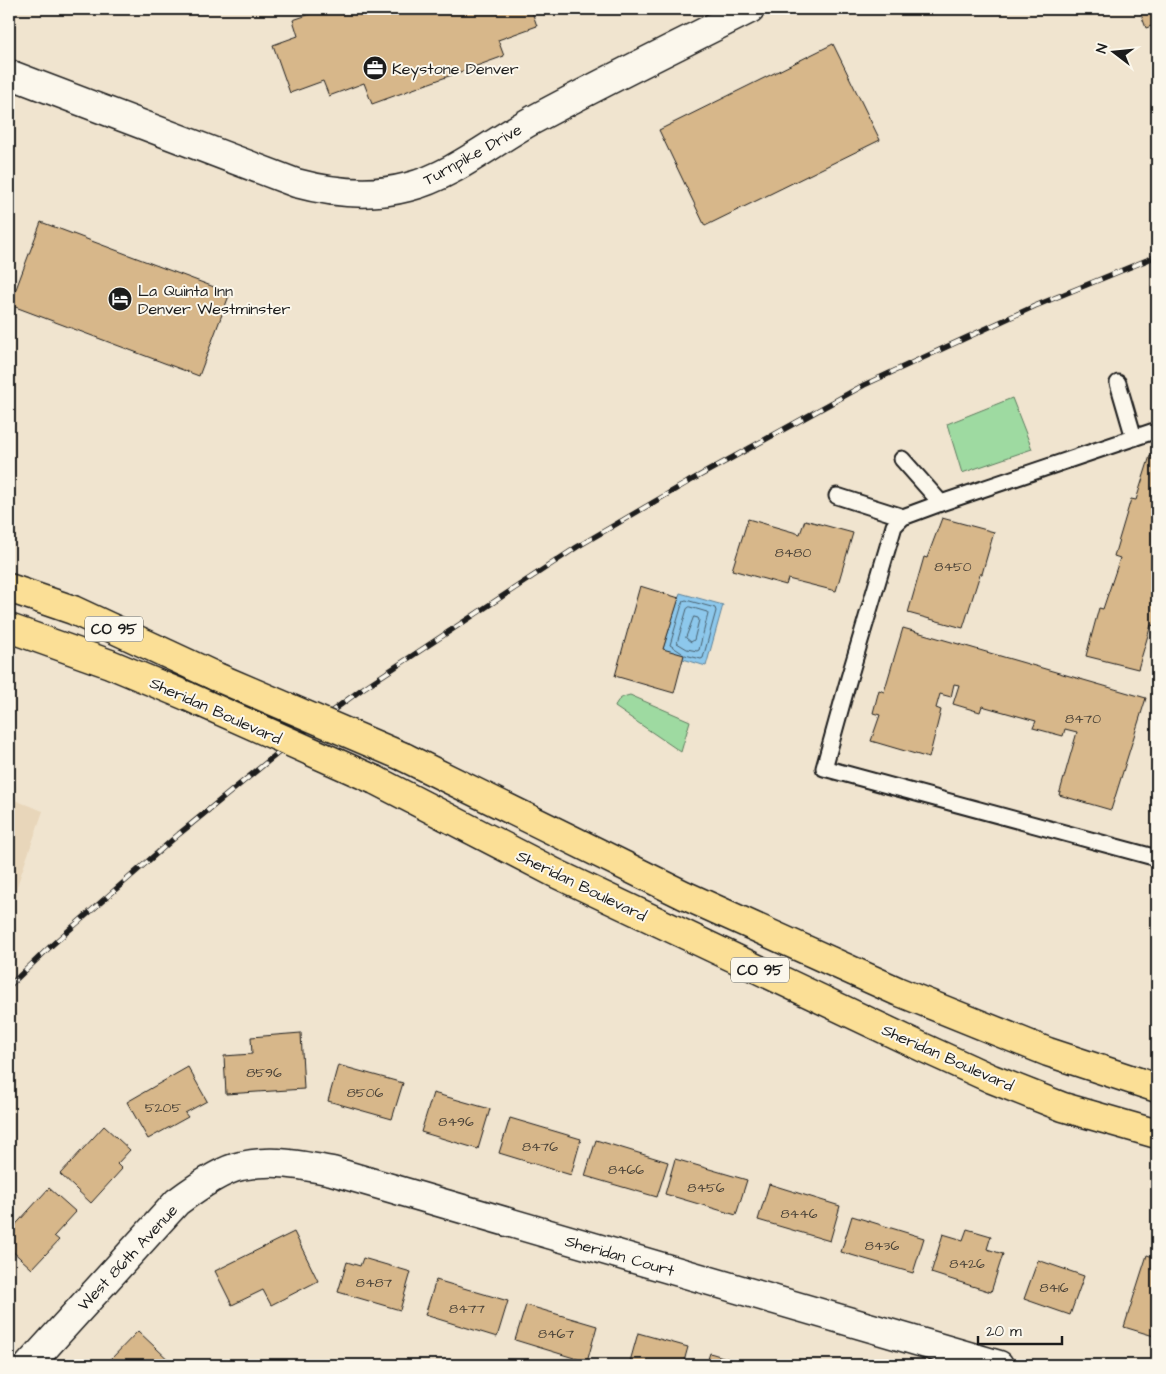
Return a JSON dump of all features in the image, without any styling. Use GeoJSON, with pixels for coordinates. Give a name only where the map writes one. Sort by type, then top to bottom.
{"type":"FeatureCollection","features":[{"type":"Feature","properties":{"kind":"main road","name":"Sheridan Boulevard"},"geometry":{"type":"LineString","coordinates":[[9,588],[74,610],[217,676],[404,757],[684,896],[888,987],[1048,1052],[1157,1088]]}},
{"type":"Feature","properties":{"kind":"main road","name":"Sheridan Boulevard"},"geometry":{"type":"LineString","coordinates":[[9,628],[110,664],[189,697],[374,780],[555,873],[992,1079],[1063,1107],[1157,1134]]}},
{"type":"Feature","properties":{"kind":"street","name":"Turnpike Drive"},"geometry":{"type":"LineString","coordinates":[[9,74],[296,183],[343,193],[383,192],[407,188],[434,179],[531,121],[750,9]]}},
{"type":"Feature","properties":{"kind":"street","name":"Sheridan Court"},"geometry":{"type":"LineString","coordinates":[[239,1166],[278,1162],[332,1171],[999,1365]]}},
{"type":"Feature","properties":{"kind":"street","name":"West 86th Avenue"},"geometry":{"type":"LineString","coordinates":[[29,1365],[177,1202],[196,1188],[239,1166]]}},
{"type":"Feature","properties":{"kind":"lane"},"geometry":{"type":"LineString","coordinates":[[1118,383],[1134,438]]}},
{"type":"Feature","properties":{"kind":"lane"},"geometry":{"type":"LineString","coordinates":[[1157,430],[941,503],[903,517],[894,526],[824,768],[1157,858]]}},
{"type":"Feature","properties":{"kind":"lane"},"geometry":{"type":"LineString","coordinates":[[902,459],[941,503]]}},
{"type":"Feature","properties":{"kind":"lane"},"geometry":{"type":"LineString","coordinates":[[837,496],[903,517]]}},
{"type":"Feature","properties":{"kind":"shaded area"},"geometry":{"type":"Polygon","coordinates":[[[9,798],[43,811],[9,909],[9,798]]]}},
{"type":"Feature","properties":{"kind":"green space"},"geometry":{"type":"Polygon","coordinates":[[[1012,398],[1032,449],[962,473],[947,424],[1012,398]]]}},
{"type":"Feature","properties":{"kind":"green space"},"geometry":{"type":"Polygon","coordinates":[[[630,695],[690,721],[681,752],[615,707],[620,699],[630,695]]]}},
{"type":"Feature","properties":{"kind":"water"},"geometry":{"type":"Polygon","coordinates":[[[680,593],[723,605],[706,666],[683,659],[663,649],[680,593]]]}},
{"type":"Feature","properties":{"kind":"building","name":"Keystone Denver"},"geometry":{"type":"Polygon","coordinates":[[[325,9],[531,9],[537,26],[498,40],[504,56],[372,104],[364,83],[329,96],[323,81],[290,93],[273,45],[298,36],[293,20],[325,9]]]}},
{"type":"Feature","properties":{"kind":"building"},"geometry":{"type":"Polygon","coordinates":[[[1139,9],[1157,9],[1157,24],[1146,28],[1139,9]]]}},
{"type":"Feature","properties":{"kind":"building"},"geometry":{"type":"Polygon","coordinates":[[[833,44],[880,140],[705,226],[659,130],[833,44]]]}},
{"type":"Feature","properties":{"kind":"building","name":"La Quinta Inn Denver Westminster"},"geometry":{"type":"Polygon","coordinates":[[[41,222],[230,293],[199,376],[10,305],[41,222]]]}},
{"type":"Feature","properties":{"kind":"building"},"geometry":{"type":"Polygon","coordinates":[[[1150,456],[1157,458],[1157,621],[1156,626],[1151,625],[1138,669],[1086,656],[1099,608],[1103,609],[1120,558],[1114,556],[1131,499],[1136,500],[1150,456]]]}},
{"type":"Feature","properties":{"kind":"building"},"geometry":{"type":"Polygon","coordinates":[[[942,518],[994,532],[963,628],[908,613],[924,557],[927,558],[942,518]]]}},
{"type":"Feature","properties":{"kind":"building"},"geometry":{"type":"Polygon","coordinates":[[[748,519],[800,534],[805,520],[853,533],[836,591],[788,579],[786,585],[732,570],[748,519]]]}},
{"type":"Feature","properties":{"kind":"building"},"geometry":{"type":"Polygon","coordinates":[[[640,586],[679,598],[663,649],[684,655],[674,693],[615,676],[640,586]]]}},
{"type":"Feature","properties":{"kind":"building"},"geometry":{"type":"Polygon","coordinates":[[[903,628],[1146,698],[1111,810],[1059,795],[1077,732],[1065,729],[1063,736],[1033,728],[1036,721],[982,706],[980,712],[953,704],[959,685],[954,684],[951,697],[940,694],[936,708],[941,710],[929,758],[871,741],[880,715],[873,713],[879,690],[884,692],[903,628]]]}},
{"type":"Feature","properties":{"kind":"building"},"geometry":{"type":"Polygon","coordinates":[[[301,1033],[304,1089],[226,1094],[224,1056],[252,1054],[251,1037],[301,1033]]]}},
{"type":"Feature","properties":{"kind":"building"},"geometry":{"type":"Polygon","coordinates":[[[338,1065],[403,1083],[392,1119],[328,1101],[338,1065]]]}},
{"type":"Feature","properties":{"kind":"building"},"geometry":{"type":"Polygon","coordinates":[[[188,1067],[207,1101],[185,1113],[188,1117],[148,1139],[127,1102],[188,1067]]]}},
{"type":"Feature","properties":{"kind":"building"},"geometry":{"type":"Polygon","coordinates":[[[433,1093],[490,1109],[478,1149],[421,1132],[433,1093]]]}},
{"type":"Feature","properties":{"kind":"building"},"geometry":{"type":"Polygon","coordinates":[[[510,1118],[581,1139],[571,1175],[499,1153],[510,1118]]]}},
{"type":"Feature","properties":{"kind":"building"},"geometry":{"type":"Polygon","coordinates":[[[104,1126],[130,1150],[117,1164],[122,1169],[91,1203],[60,1174],[104,1126]]]}},
{"type":"Feature","properties":{"kind":"building"},"geometry":{"type":"Polygon","coordinates":[[[596,1140],[668,1162],[657,1197],[585,1176],[596,1140]]]}},
{"type":"Feature","properties":{"kind":"building"},"geometry":{"type":"Polygon","coordinates":[[[675,1159],[747,1180],[736,1215],[665,1194],[675,1159]]]}},
{"type":"Feature","properties":{"kind":"building"},"geometry":{"type":"Polygon","coordinates":[[[769,1184],[840,1206],[830,1241],[758,1220],[769,1184]]]}},
{"type":"Feature","properties":{"kind":"building"},"geometry":{"type":"Polygon","coordinates":[[[49,1188],[76,1212],[54,1236],[59,1240],[32,1269],[9,1248],[9,1232],[49,1188]]]}},
{"type":"Feature","properties":{"kind":"building"},"geometry":{"type":"Polygon","coordinates":[[[852,1216],[924,1238],[913,1273],[841,1252],[852,1216]]]}},
{"type":"Feature","properties":{"kind":"building"},"geometry":{"type":"Polygon","coordinates":[[[967,1229],[991,1236],[987,1249],[1003,1254],[991,1292],[931,1273],[943,1234],[963,1240],[967,1229]]]}},
{"type":"Feature","properties":{"kind":"building"},"geometry":{"type":"Polygon","coordinates":[[[294,1232],[318,1281],[271,1305],[263,1290],[232,1305],[215,1271],[294,1232]]]}},
{"type":"Feature","properties":{"kind":"building"},"geometry":{"type":"Polygon","coordinates":[[[1147,1255],[1157,1258],[1157,1337],[1124,1327],[1147,1255]]]}},
{"type":"Feature","properties":{"kind":"building"},"geometry":{"type":"Polygon","coordinates":[[[363,1258],[411,1272],[400,1310],[338,1292],[347,1262],[360,1266],[363,1258]]]}},
{"type":"Feature","properties":{"kind":"building"},"geometry":{"type":"Polygon","coordinates":[[[1038,1260],[1084,1276],[1070,1315],[1024,1299],[1038,1260]]]}},
{"type":"Feature","properties":{"kind":"building"},"geometry":{"type":"Polygon","coordinates":[[[436,1280],[508,1301],[497,1337],[425,1315],[436,1280]]]}},
{"type":"Feature","properties":{"kind":"building"},"geometry":{"type":"Polygon","coordinates":[[[526,1305],[597,1326],[587,1362],[515,1340],[526,1305]]]}},
{"type":"Feature","properties":{"kind":"building"},"geometry":{"type":"Polygon","coordinates":[[[138,1331],[174,1365],[115,1365],[110,1360],[138,1331]]]}},
{"type":"Feature","properties":{"kind":"building"},"geometry":{"type":"Polygon","coordinates":[[[638,1333],[688,1347],[683,1365],[629,1365],[638,1333]]]}},
{"type":"Feature","properties":{"kind":"building"},"geometry":{"type":"Polygon","coordinates":[[[710,1353],[746,1364],[706,1365],[710,1353]]]}},
{"type":"Feature","properties":{"kind":"railway"},"geometry":{"type":"LineString","coordinates":[[9,986],[52,945],[179,834],[305,731],[362,689],[577,547],[688,482],[864,385],[1035,306],[1157,256]]}},
{"type":"Feature","properties":{"kind":"place","name":"Keystone Denver"},"geometry":{"type":"Point","coordinates":[375,68]}},
{"type":"Feature","properties":{"kind":"place","name":"La Quinta Inn Denver Westminster"},"geometry":{"type":"Point","coordinates":[120,299]}}]}
